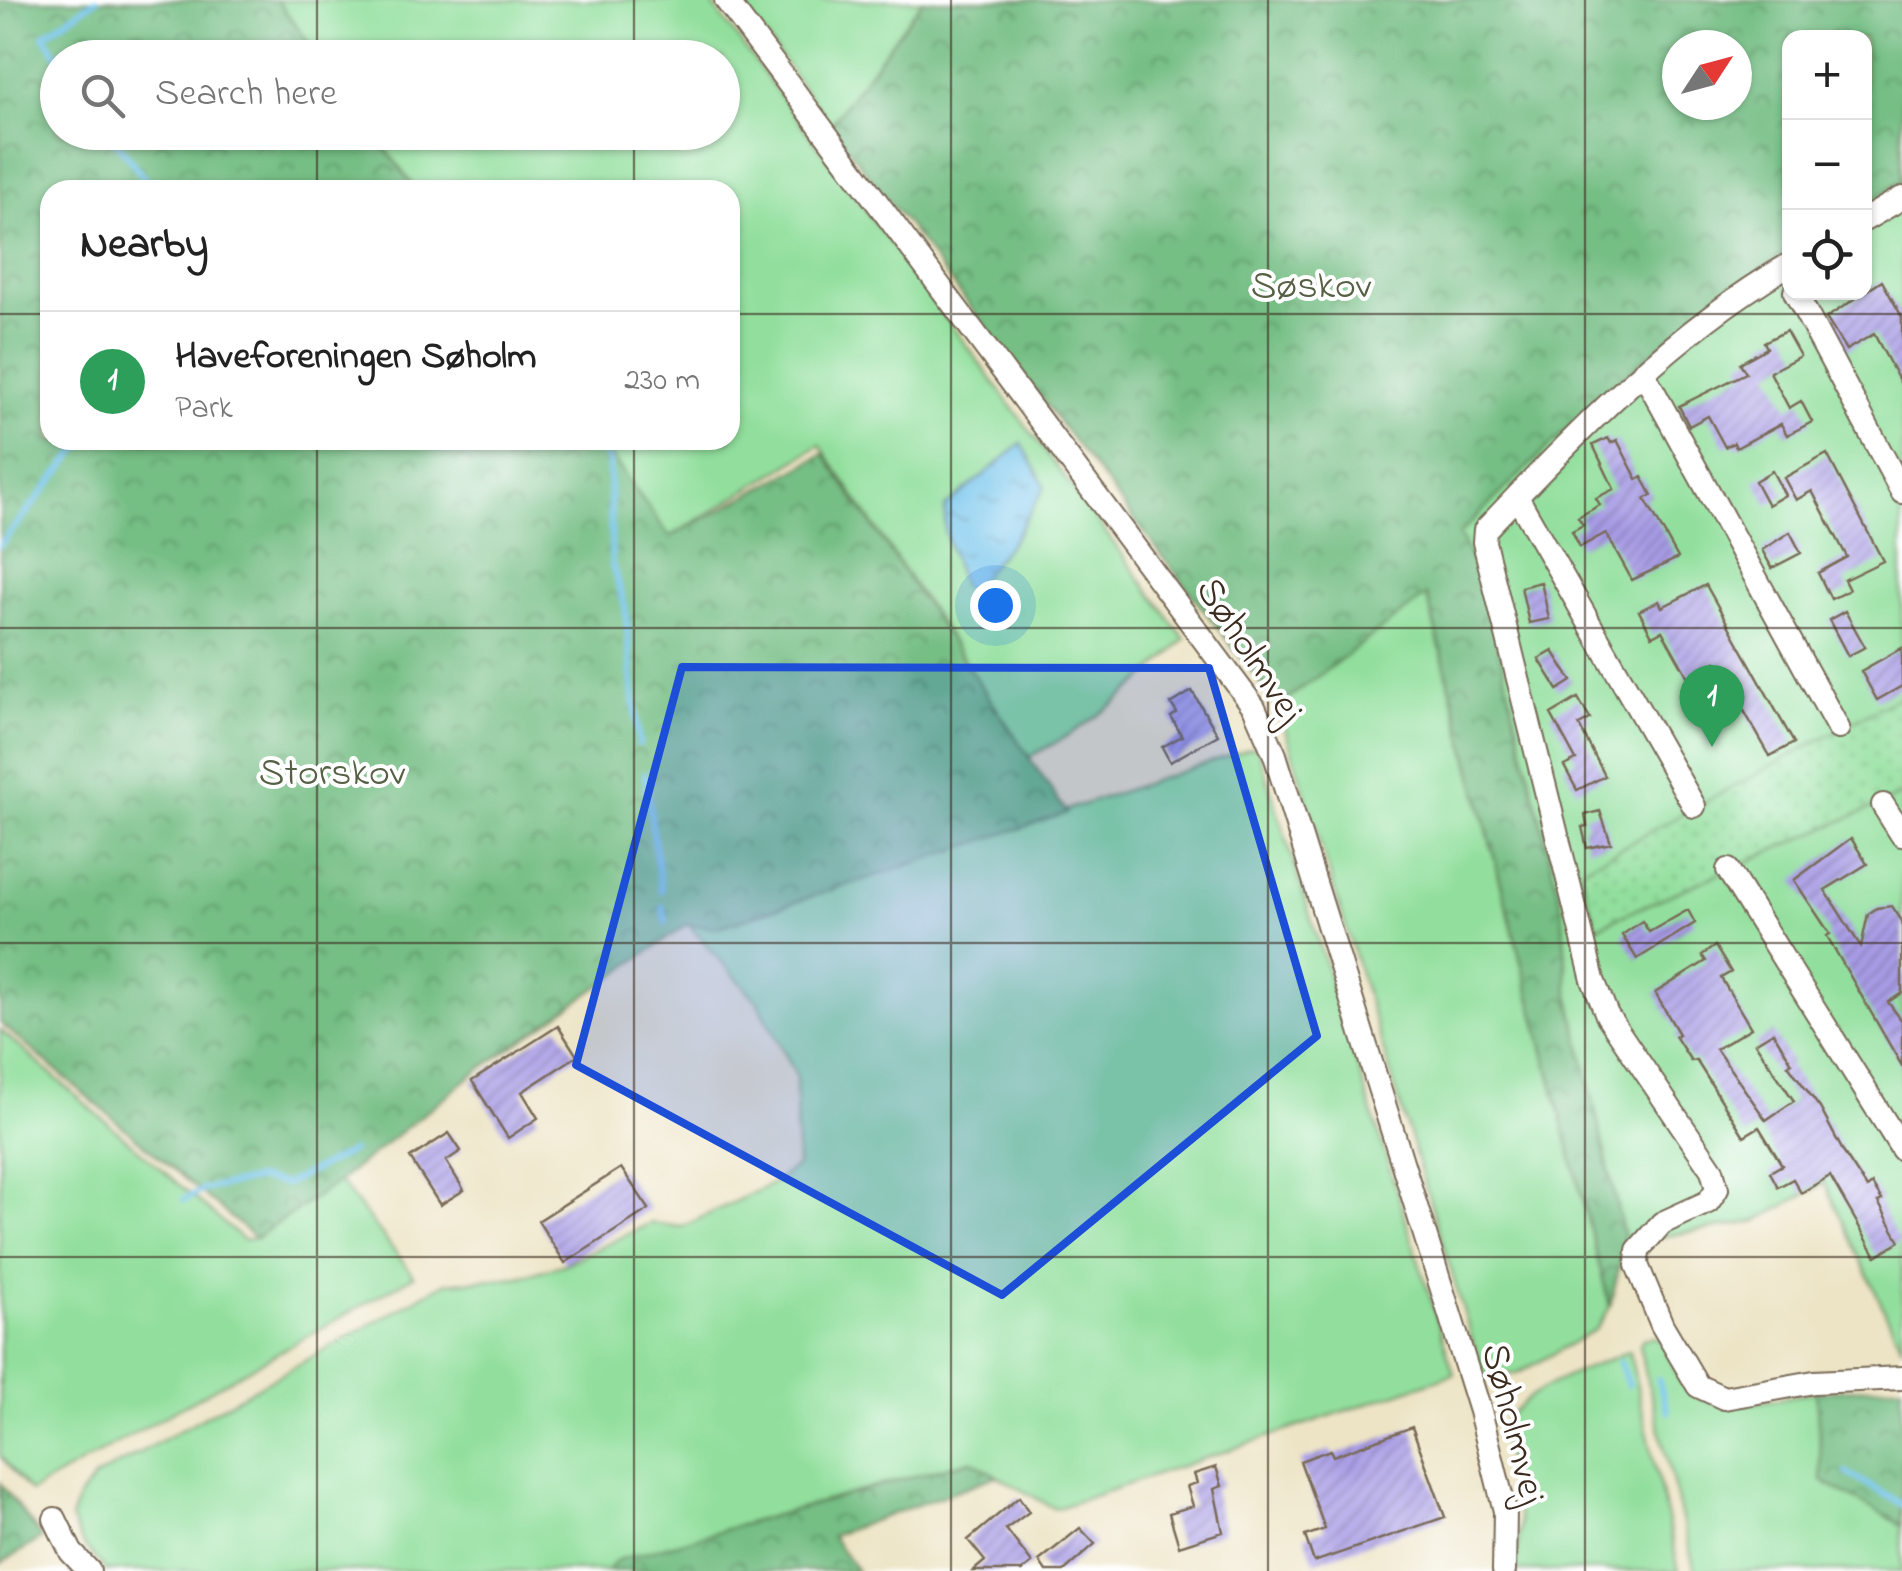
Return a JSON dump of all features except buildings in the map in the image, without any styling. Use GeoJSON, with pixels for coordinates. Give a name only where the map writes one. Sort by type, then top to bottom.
{"type":"FeatureCollection","features":[{"type":"Feature","properties":{"kind":"street","name":"Søholmvej"},"geometry":{"type":"LineString","coordinates":[[726,0],[1254,707],[1276,755],[1480,1411],[1504,1511],[1504,1571]]}},
{"type":"Feature","properties":{"kind":"street"},"geometry":{"type":"LineString","coordinates":[[1872,215],[1902,198]]}},
{"type":"Feature","properties":{"kind":"street"},"geometry":{"type":"LineString","coordinates":[[1782,274],[1734,300],[1643,372],[1516,497],[1486,530],[1484,542],[1592,980],[1607,1015],[1712,1170],[1717,1189],[1708,1202],[1662,1223],[1638,1250],[1637,1265],[1662,1325],[1698,1386],[1724,1398],[1814,1382],[1902,1378]]}},
{"type":"Feature","properties":{"kind":"street"},"geometry":{"type":"LineString","coordinates":[[1799,300],[1902,492]]}},
{"type":"Feature","properties":{"kind":"street"},"geometry":{"type":"LineString","coordinates":[[1643,372],[1838,728]]}},
{"type":"Feature","properties":{"kind":"street"},"geometry":{"type":"LineString","coordinates":[[1516,497],[1694,806]]}},
{"type":"Feature","properties":{"kind":"street"},"geometry":{"type":"LineString","coordinates":[[1883,805],[1902,835]]}},
{"type":"Feature","properties":{"kind":"street"},"geometry":{"type":"LineString","coordinates":[[1728,870],[1902,1149]]}},
{"type":"Feature","properties":{"kind":"street"},"geometry":{"type":"LineString","coordinates":[[56,1519],[70,1552],[89,1571]]}},
{"type":"Feature","properties":{"kind":"highlighted area"},"geometry":{"type":"Polygon","coordinates":[[[682,667],[1209,668],[1317,1036],[1002,1295],[576,1065],[682,667]]]}},
{"type":"Feature","properties":{"kind":"green space","name":"Storskov"},"geometry":{"type":"Polygon","coordinates":[[[0,0],[277,0],[306,40],[40,40],[40,150],[387,150],[409,180],[40,180],[40,450],[606,450],[670,537],[824,454],[1067,813],[716,928],[688,924],[472,1075],[339,1181],[255,1238],[0,1023],[0,0]]]}},
{"type":"Feature","properties":{"kind":"green space"},"geometry":{"type":"Polygon","coordinates":[[[277,0],[709,0],[739,40],[306,40],[277,0]]]}},
{"type":"Feature","properties":{"kind":"green space"},"geometry":{"type":"Polygon","coordinates":[[[739,0],[923,0],[830,125],[739,0]]]}},
{"type":"Feature","properties":{"kind":"green space","name":"Søskov"},"geometry":{"type":"Polygon","coordinates":[[[923,0],[1902,0],[1902,181],[1872,200],[1872,30],[1782,30],[1782,256],[1657,348],[1459,534],[1483,585],[1562,909],[1568,990],[1625,1242],[1610,1307],[1427,595],[1278,706],[830,125],[923,0]]]}},
{"type":"Feature","properties":{"kind":"green space"},"geometry":{"type":"Polygon","coordinates":[[[740,42],[1185,639],[1113,705],[1029,757],[820,445],[670,537],[606,450],[740,450],[740,180],[409,180],[387,150],[740,150],[740,42]]]}},
{"type":"Feature","properties":{"kind":"green space"},"geometry":{"type":"Polygon","coordinates":[[[1902,181],[1902,1348],[1825,1183],[1755,1222],[1625,1242],[1568,990],[1562,909],[1483,585],[1458,534],[1657,348],[1782,256],[1782,300],[1872,300],[1872,200],[1902,181]]]}},
{"type":"Feature","properties":{"kind":"green space"},"geometry":{"type":"Polygon","coordinates":[[[1426,594],[1610,1307],[1596,1329],[1517,1374],[1483,1375],[1278,706],[1426,594]]]}},
{"type":"Feature","properties":{"kind":"green space"},"geometry":{"type":"Polygon","coordinates":[[[1902,695],[1902,795],[1596,927],[1580,870],[1902,695]]]}},
{"type":"Feature","properties":{"kind":"green space"},"geometry":{"type":"Polygon","coordinates":[[[1257,746],[1454,1374],[1055,1509],[970,1460],[618,1560],[607,1571],[107,1571],[83,1545],[71,1519],[77,1501],[94,1478],[445,1283],[519,1277],[565,1264],[651,1223],[682,1227],[772,1184],[797,1166],[796,1075],[758,1002],[688,924],[716,928],[1257,746]]]}},
{"type":"Feature","properties":{"kind":"green space"},"geometry":{"type":"Polygon","coordinates":[[[0,1030],[243,1240],[256,1238],[339,1181],[414,1276],[30,1492],[0,1456],[0,1030]]]}},
{"type":"Feature","properties":{"kind":"green space"},"geometry":{"type":"Polygon","coordinates":[[[1656,1337],[1683,1384],[1709,1402],[1745,1404],[1816,1392],[1822,1481],[1902,1525],[1902,1571],[1695,1571],[1639,1346],[1643,1339],[1656,1337]]]}},
{"type":"Feature","properties":{"kind":"green space"},"geometry":{"type":"Polygon","coordinates":[[[1629,1351],[1679,1571],[1516,1571],[1520,1524],[1501,1431],[1510,1416],[1539,1391],[1629,1351]]]}},
{"type":"Feature","properties":{"kind":"green space"},"geometry":{"type":"Polygon","coordinates":[[[1902,1385],[1902,1525],[1822,1481],[1816,1392],[1902,1385]]]}},
{"type":"Feature","properties":{"kind":"green space"},"geometry":{"type":"Polygon","coordinates":[[[971,1460],[997,1476],[831,1536],[857,1571],[607,1571],[617,1560],[971,1460]]]}},
{"type":"Feature","properties":{"kind":"green space"},"geometry":{"type":"Polygon","coordinates":[[[0,1483],[42,1538],[0,1564],[0,1483]]]}},
{"type":"Feature","properties":{"kind":"water"},"geometry":{"type":"Polygon","coordinates":[[[1022,443],[1045,487],[1013,540],[972,589],[963,588],[945,533],[945,507],[1022,443]]]}},
{"type":"Feature","properties":{"kind":"waterway"},"geometry":{"type":"LineString","coordinates":[[47,40],[44,35],[96,0]]}},
{"type":"Feature","properties":{"kind":"waterway"},"geometry":{"type":"LineString","coordinates":[[123,150],[145,180]]}},
{"type":"Feature","properties":{"kind":"waterway"},"geometry":{"type":"LineString","coordinates":[[0,545],[78,450]]}},
{"type":"Feature","properties":{"kind":"waterway"},"geometry":{"type":"LineString","coordinates":[[604,450],[609,460],[612,565],[625,606],[639,744]]}},
{"type":"Feature","properties":{"kind":"waterway"},"geometry":{"type":"LineString","coordinates":[[645,774],[661,891]]}},
{"type":"Feature","properties":{"kind":"waterway"},"geometry":{"type":"LineString","coordinates":[[663,907],[666,922]]}},
{"type":"Feature","properties":{"kind":"waterway"},"geometry":{"type":"LineString","coordinates":[[184,1200],[205,1189],[259,1179],[286,1184],[352,1151]]}},
{"type":"Feature","properties":{"kind":"waterway"},"geometry":{"type":"LineString","coordinates":[[1620,1362],[1628,1385]]}},
{"type":"Feature","properties":{"kind":"waterway"},"geometry":{"type":"LineString","coordinates":[[1658,1379],[1668,1412]]}},
{"type":"Feature","properties":{"kind":"waterway"},"geometry":{"type":"LineString","coordinates":[[1847,1473],[1902,1504]]}},
{"type":"Feature","properties":{"kind":"place","name":"Haveforeningen Søholm"},"geometry":{"type":"Point","coordinates":[1712,747]}}]}
